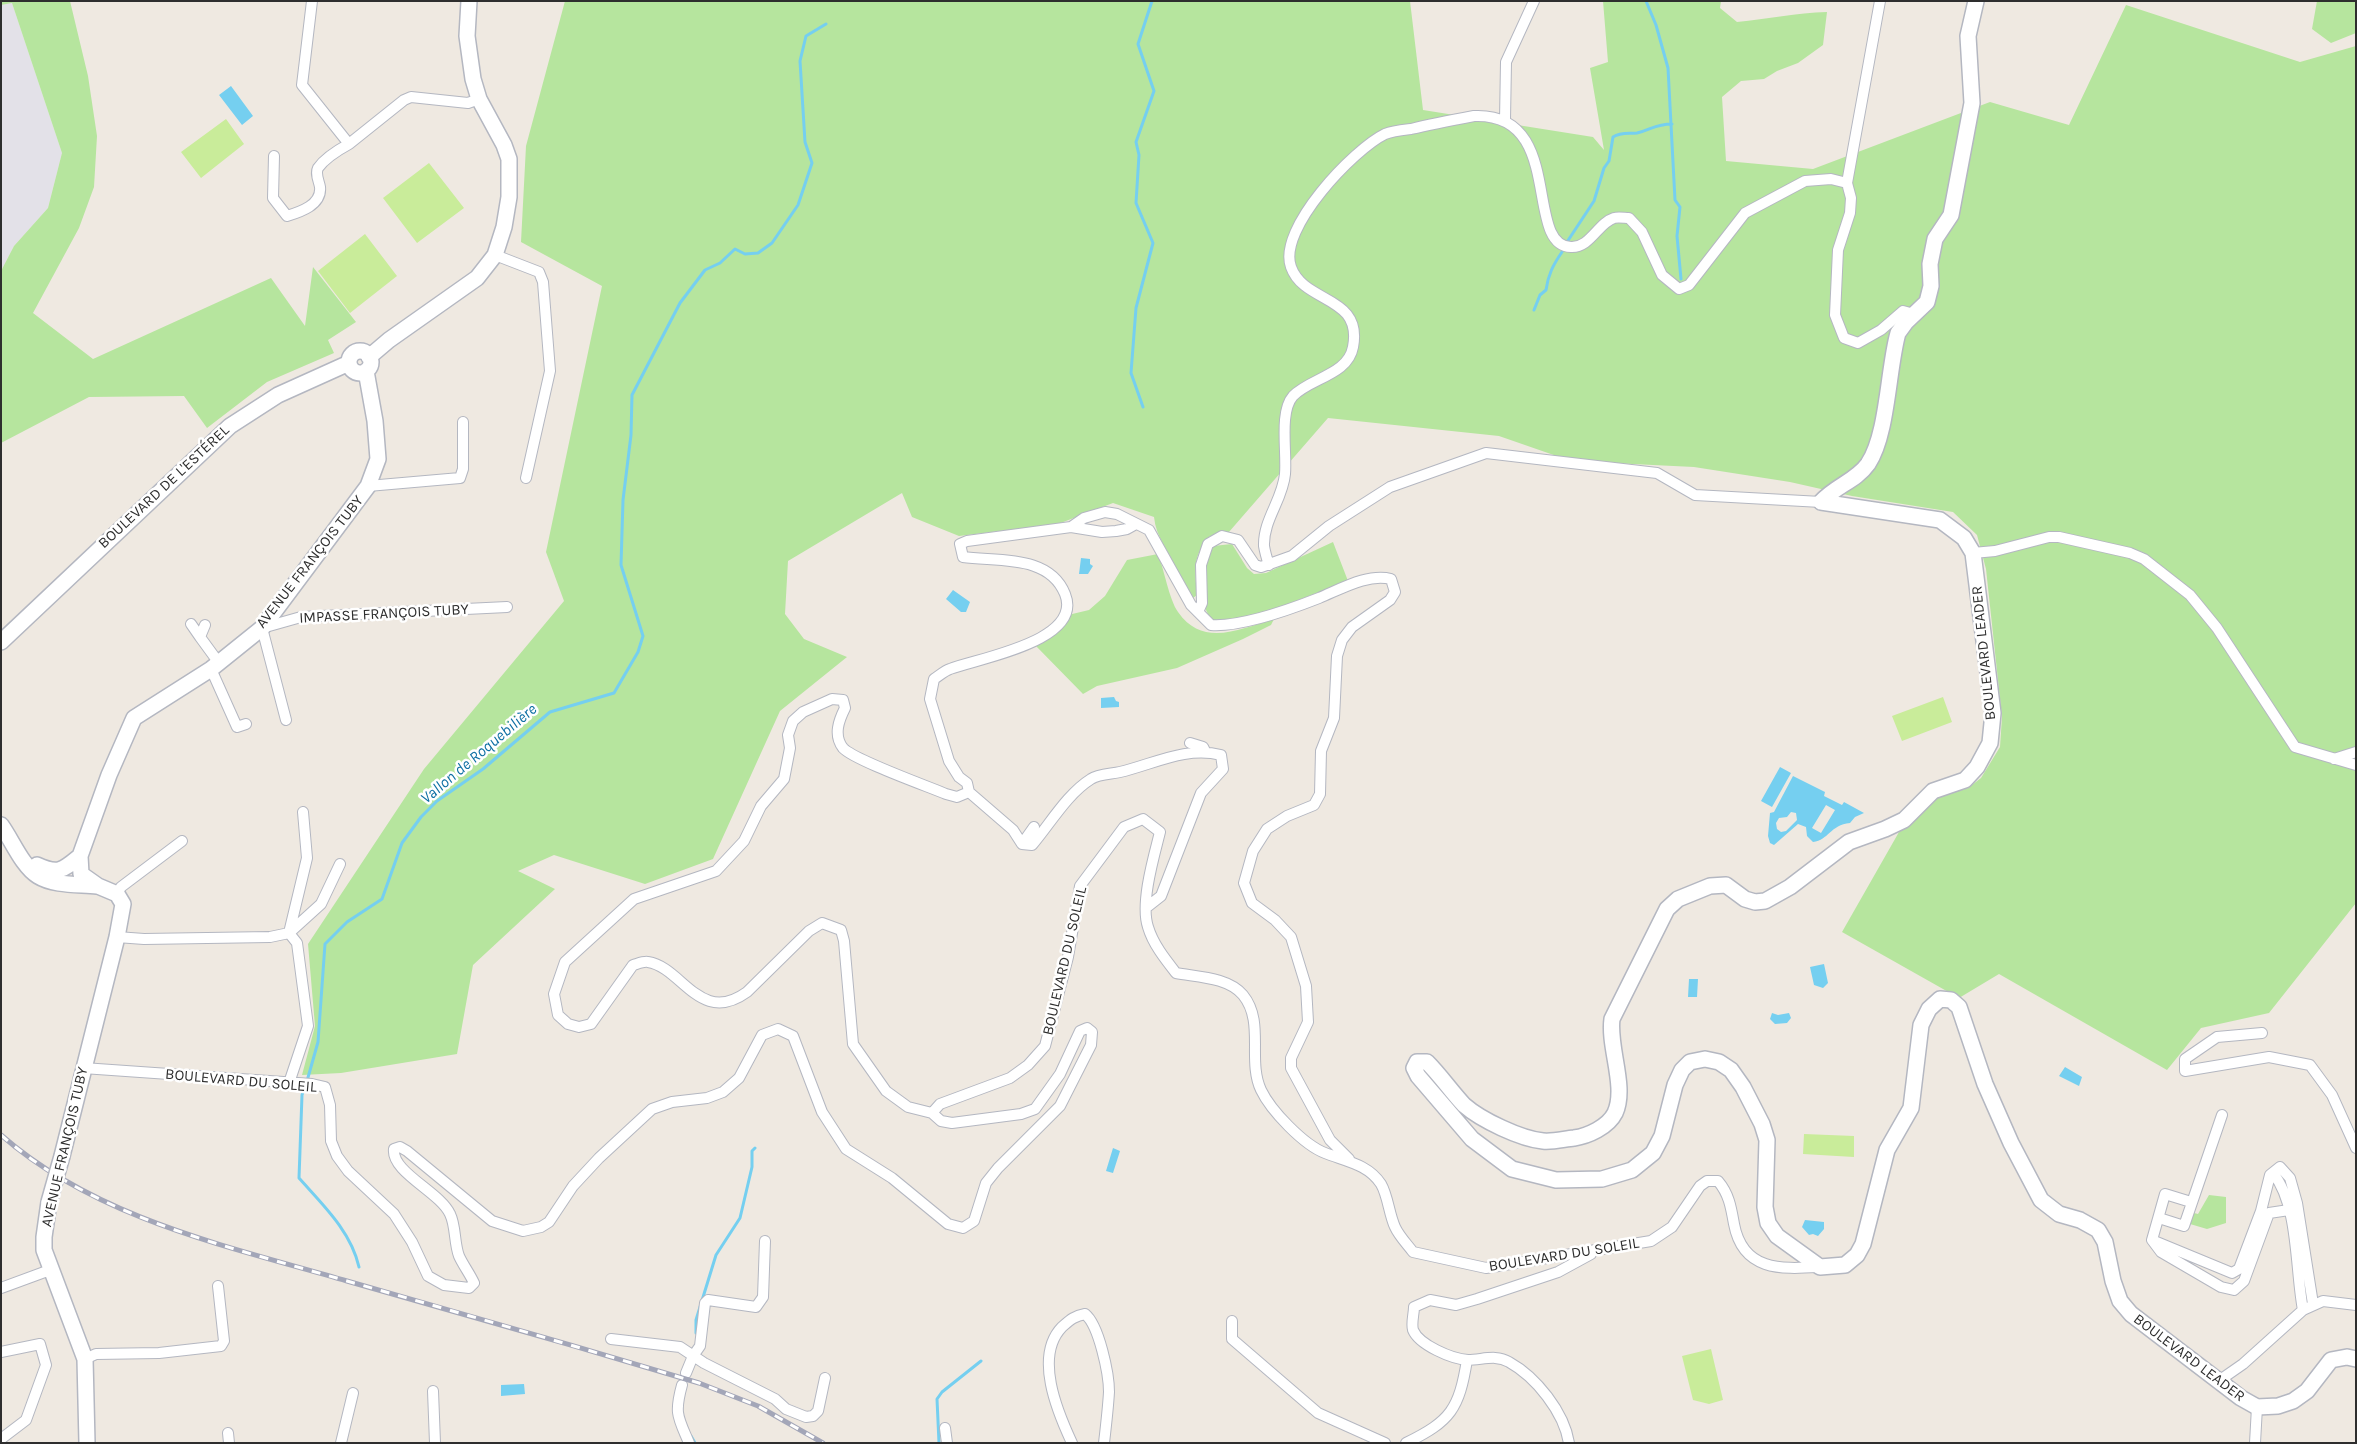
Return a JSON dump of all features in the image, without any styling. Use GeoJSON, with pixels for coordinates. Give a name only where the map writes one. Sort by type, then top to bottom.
{"type":"FeatureCollection","features":[{"type":"Feature","properties":{"kind":"street"},"geometry":{"type":"LineString","coordinates":[[312,1],[302,85],[349,144]]}},
{"type":"Feature","properties":{"kind":"street"},"geometry":{"type":"LineString","coordinates":[[367,364],[476,278],[495,255],[509,197],[509,160],[504,144],[479,99],[468,58],[466,36],[469,1]]}},
{"type":"Feature","properties":{"kind":"street"},"geometry":{"type":"LineString","coordinates":[[1505,120],[1506,62],[1534,1]]}},
{"type":"Feature","properties":{"kind":"street"},"geometry":{"type":"LineString","coordinates":[[1880,1],[1847,183],[1851,198],[1850,213],[1838,250],[1835,315],[1844,338],[1858,342],[1881,330],[1904,312],[1914,314]]}},
{"type":"Feature","properties":{"kind":"street"},"geometry":{"type":"LineString","coordinates":[[1198,612],[1202,603],[1201,565],[1208,544],[1222,536],[1238,540],[1256,565],[1261,568],[1292,556],[1329,526],[1390,488],[1486,453],[1658,473],[1695,496],[1821,502],[1830,492],[1857,477],[1869,462],[1880,433],[1898,333],[1914,314],[1928,302],[1931,286],[1930,264],[1935,239],[1950,215],[1972,103],[1968,36],[1976,1]]}},
{"type":"Feature","properties":{"kind":"street"},"geometry":{"type":"LineString","coordinates":[[274,156],[273,198],[287,216],[300,212],[315,202],[320,190],[316,173],[318,168],[331,155],[349,144],[404,100],[411,97],[468,103],[479,99]]}},
{"type":"Feature","properties":{"kind":"street"},"geometry":{"type":"LineString","coordinates":[[1269,564],[1264,546],[1268,524],[1285,476],[1284,415],[1292,397],[1346,364],[1353,348],[1353,330],[1350,316],[1341,306],[1301,283],[1290,266],[1291,241],[1301,218],[1325,188],[1364,147],[1387,133],[1474,116],[1489,116],[1505,120],[1518,130],[1532,149],[1550,230],[1561,244],[1569,247],[1578,246],[1613,218],[1629,218],[1642,232],[1662,275],[1679,289],[1689,285],[1745,213],[1805,181],[1831,179],[1847,183]]}},
{"type":"Feature","properties":{"kind":"street"},"geometry":{"type":"LineString","coordinates":[[495,255],[539,272],[543,282],[550,371],[526,478]]}},
{"type":"Feature","properties":{"kind":"street","name":"BOULEVARD DE L'ESTÉREL"},"geometry":{"type":"LineString","coordinates":[[1,642],[230,426],[278,394],[349,363],[350,357],[358,352],[364,352],[367,364]]}},
{"type":"Feature","properties":{"kind":"street","name":"AVENUE FRANÇOIS TUBY"},"geometry":{"type":"LineString","coordinates":[[80,856],[109,775],[134,718],[215,666],[262,628],[368,486],[378,459],[375,420],[367,364]]}},
{"type":"Feature","properties":{"kind":"street","name":"AVENUE FRANÇOIS TUBY"},"geometry":{"type":"LineString","coordinates":[[368,486],[460,478],[464,469],[464,422]]}},
{"type":"Feature","properties":{"kind":"street","name":"BOULEVARD LEADER"},"geometry":{"type":"LineString","coordinates":[[1821,502],[1940,520],[1954,528],[1964,538],[1973,553],[1993,713],[1990,743],[1977,767],[1964,780],[1933,791],[1904,820],[1849,842],[1790,887],[1765,901],[1755,902],[1745,899],[1726,885],[1710,886],[1678,899],[1667,909],[1612,1019],[1610,1032],[1619,1098],[1614,1114],[1600,1129],[1578,1137],[1544,1141],[1522,1136],[1491,1123],[1466,1107],[1427,1062],[1417,1062],[1414,1068],[1418,1076],[1472,1139],[1512,1169],[1556,1180],[1602,1179],[1632,1170],[1653,1153],[1662,1136],[1675,1085],[1682,1070],[1690,1062],[1705,1059],[1719,1062],[1731,1070],[1743,1086],[1762,1124],[1767,1140],[1765,1207],[1768,1223],[1777,1236],[1820,1267],[1845,1265],[1856,1255],[1863,1244],[1886,1150],[1911,1108],[1921,1025],[1929,1009],[1940,999],[1951,1000],[1959,1007],[1985,1084],[2011,1143],[2041,1200],[2059,1214],[2080,1220],[2098,1230],[2105,1242],[2113,1281],[2120,1301],[2130,1314],[2220,1380],[2241,1398],[2257,1407],[2278,1406],[2294,1401],[2307,1391],[2331,1360],[2347,1357],[2356,1359]]}},
{"type":"Feature","properties":{"kind":"street"},"geometry":{"type":"LineString","coordinates":[[1071,527],[1084,518],[1105,512],[1117,514],[1149,530],[1182,592],[1211,625],[1227,626],[1310,602],[1379,576],[1391,579],[1395,592],[1390,600],[1352,627],[1342,640],[1338,656],[1334,718],[1321,751],[1320,794],[1314,804],[1287,816],[1267,829],[1254,850],[1244,883],[1252,903],[1275,920],[1291,937],[1306,986],[1308,1022],[1291,1058],[1291,1068],[1330,1140],[1350,1160]]}},
{"type":"Feature","properties":{"kind":"street"},"geometry":{"type":"LineString","coordinates":[[1022,844],[1013,830],[969,792],[967,783],[959,777],[949,761],[930,699],[934,679],[947,670],[1029,645],[1062,622],[1069,605],[1064,592],[1051,574],[1028,564],[1003,558],[963,557],[960,544],[967,541],[1071,527],[1102,532],[1127,529],[1136,524]]}},
{"type":"Feature","properties":{"kind":"street"},"geometry":{"type":"LineString","coordinates":[[1973,553],[1995,551],[2049,537],[2059,537],[2130,553],[2144,559],[2190,595],[2206,615],[2294,747],[2356,765]]}},
{"type":"Feature","properties":{"kind":"street","name":"IMPASSE FRANÇOIS TUBY"},"geometry":{"type":"LineString","coordinates":[[262,628],[301,617],[507,607]]}},
{"type":"Feature","properties":{"kind":"street"},"geometry":{"type":"LineString","coordinates":[[191,624],[215,666],[237,727],[246,724]]}},
{"type":"Feature","properties":{"kind":"street"},"geometry":{"type":"LineString","coordinates":[[200,637],[205,625]]}},
{"type":"Feature","properties":{"kind":"street"},"geometry":{"type":"LineString","coordinates":[[262,628],[286,720]]}},
{"type":"Feature","properties":{"kind":"street"},"geometry":{"type":"LineString","coordinates":[[932,1113],[908,1107],[886,1091],[852,1044],[844,941],[841,930],[833,925],[822,923],[809,931],[747,992],[735,1001],[717,1002],[703,998],[666,971],[648,962],[633,965],[591,1024],[579,1027],[568,1024],[558,1015],[554,994],[564,962],[634,899],[716,871],[744,841],[761,806],[784,778],[790,748],[788,734],[793,721],[803,712],[832,699],[843,700],[845,708],[839,720],[838,734],[844,748],[861,758],[946,794],[957,797],[969,792]]}},
{"type":"Feature","properties":{"kind":"street"},"geometry":{"type":"LineString","coordinates":[[1190,743],[1203,747],[1205,751]]}},
{"type":"Feature","properties":{"kind":"street"},"geometry":{"type":"LineString","coordinates":[[1022,844],[1032,845],[1078,788],[1092,777],[1122,772],[1153,761],[1205,751],[1221,755],[1223,769],[1201,793],[1161,896],[1147,907]]}},
{"type":"Feature","properties":{"kind":"street"},"geometry":{"type":"LineString","coordinates":[[2334,760],[2356,752]]}},
{"type":"Feature","properties":{"kind":"street"},"geometry":{"type":"LineString","coordinates":[[294,1083],[308,1026],[296,943],[290,933],[307,858],[303,812]]}},
{"type":"Feature","properties":{"kind":"street","name":"BOULEVARD DU SOLEIL"},"geometry":{"type":"LineString","coordinates":[[83,1068],[312,1084],[324,1088],[330,1105],[331,1141],[337,1156],[348,1171],[394,1214],[412,1242],[428,1276],[444,1285],[458,1289],[469,1288],[474,1283],[459,1255],[450,1214],[439,1200],[397,1164],[393,1154],[394,1149],[400,1147],[407,1151],[492,1221],[523,1231],[541,1227],[550,1222],[573,1186],[599,1158],[652,1109],[672,1102],[707,1098],[723,1092],[739,1078],[762,1035],[778,1029],[793,1036],[822,1112],[846,1149],[892,1178],[948,1224],[963,1228],[974,1220],[986,1184],[998,1168],[1060,1106],[1091,1045],[1092,1032],[1087,1028],[1080,1031],[1060,1074],[1035,1109],[1021,1114],[952,1123],[941,1121],[932,1113],[940,1104],[1010,1078],[1028,1065],[1044,1046],[1068,957],[1080,886],[1124,827],[1143,819],[1160,832],[1148,882],[1147,926],[1160,952],[1176,973],[1225,982],[1243,995],[1255,1019],[1255,1064],[1261,1090],[1282,1118],[1305,1142],[1325,1153],[1350,1160],[1367,1171],[1381,1184],[1396,1229],[1413,1252],[1486,1268],[1594,1252],[1651,1241],[1672,1227],[1700,1186],[1707,1181],[1718,1181],[1729,1197],[1736,1231],[1747,1252],[1764,1265],[1778,1269],[1820,1267]]}},
{"type":"Feature","properties":{"kind":"street"},"geometry":{"type":"LineString","coordinates":[[1013,830],[1023,823]]}},
{"type":"Feature","properties":{"kind":"street"},"geometry":{"type":"LineString","coordinates":[[1,825],[27,864],[38,876],[67,883],[98,886]]}},
{"type":"Feature","properties":{"kind":"street"},"geometry":{"type":"LineString","coordinates":[[1022,844],[1034,827]]}},
{"type":"Feature","properties":{"kind":"street"},"geometry":{"type":"LineString","coordinates":[[80,856],[81,874],[98,886],[117,894],[127,883],[182,841]]}},
{"type":"Feature","properties":{"kind":"street"},"geometry":{"type":"LineString","coordinates":[[16,846],[37,865],[50,871],[64,870],[80,856]]}},
{"type":"Feature","properties":{"kind":"street"},"geometry":{"type":"LineString","coordinates":[[117,937],[144,939],[270,938],[290,933],[321,904],[340,864]]}},
{"type":"Feature","properties":{"kind":"street","name":"AVENUE FRANÇOIS TUBY"},"geometry":{"type":"LineString","coordinates":[[87,1443],[85,1359],[50,1270],[44,1250],[44,1237],[49,1202],[117,937],[123,904],[117,894]]}},
{"type":"Feature","properties":{"kind":"street"},"geometry":{"type":"LineString","coordinates":[[2262,1033],[2217,1037],[2185,1059],[2185,1071],[2268,1057],[2310,1065],[2332,1095],[2356,1148]]}},
{"type":"Feature","properties":{"kind":"street"},"geometry":{"type":"LineString","coordinates":[[2159,1218],[2184,1226],[2222,1115]]}},
{"type":"Feature","properties":{"kind":"street"},"geometry":{"type":"LineString","coordinates":[[2277,1170],[2286,1193],[2289,1210],[2296,1224],[2314,1304]]}},
{"type":"Feature","properties":{"kind":"street"},"geometry":{"type":"LineString","coordinates":[[2277,1170],[2290,1178],[2303,1310]]}},
{"type":"Feature","properties":{"kind":"street"},"geometry":{"type":"LineString","coordinates":[[2152,1240],[2232,1273],[2239,1269],[2261,1211],[2270,1175],[2277,1170]]}},
{"type":"Feature","properties":{"kind":"street"},"geometry":{"type":"LineString","coordinates":[[2152,1240],[2165,1194],[2191,1202]]}},
{"type":"Feature","properties":{"kind":"street"},"geometry":{"type":"LineString","coordinates":[[2152,1240],[2161,1252],[2221,1287],[2234,1290],[2244,1281],[2269,1213],[2289,1210]]}},
{"type":"Feature","properties":{"kind":"street"},"geometry":{"type":"LineString","coordinates":[[686,1373],[693,1356],[700,1346],[705,1303],[708,1300],[756,1307],[763,1297],[765,1241]]}},
{"type":"Feature","properties":{"kind":"street"},"geometry":{"type":"LineString","coordinates":[[1569,1443],[1562,1420],[1530,1379],[1508,1361],[1487,1357],[1467,1360],[1433,1349],[1417,1339],[1412,1328],[1414,1307],[1430,1300],[1456,1305],[1477,1299],[1558,1272],[1594,1252]]}},
{"type":"Feature","properties":{"kind":"street"},"geometry":{"type":"LineString","coordinates":[[1,1288],[50,1270]]}},
{"type":"Feature","properties":{"kind":"street"},"geometry":{"type":"LineString","coordinates":[[85,1359],[96,1354],[159,1353],[221,1346],[224,1341],[218,1286]]}},
{"type":"Feature","properties":{"kind":"street"},"geometry":{"type":"LineString","coordinates":[[2220,1380],[2243,1364],[2303,1310],[2323,1301],[2356,1305]]}},
{"type":"Feature","properties":{"kind":"street"},"geometry":{"type":"LineString","coordinates":[[1072,1443],[1056,1400],[1050,1376],[1050,1347],[1054,1336],[1074,1316],[1084,1314],[1090,1318],[1097,1335],[1108,1378],[1109,1390],[1104,1443]]}},
{"type":"Feature","properties":{"kind":"street"},"geometry":{"type":"LineString","coordinates":[[1232,1321],[1232,1339],[1318,1413],[1385,1443]]}},
{"type":"Feature","properties":{"kind":"street"},"geometry":{"type":"LineString","coordinates":[[611,1339],[680,1348],[775,1398],[786,1409],[806,1417],[814,1416],[818,1411],[825,1378]]}},
{"type":"Feature","properties":{"kind":"street"},"geometry":{"type":"LineString","coordinates":[[1,1352],[40,1344],[46,1365],[26,1420],[1,1439]]}},
{"type":"Feature","properties":{"kind":"street"},"geometry":{"type":"LineString","coordinates":[[1406,1443],[1434,1428],[1451,1413],[1462,1391],[1467,1360]]}},
{"type":"Feature","properties":{"kind":"street"},"geometry":{"type":"LineString","coordinates":[[682,1386],[676,1405],[677,1413],[689,1443]]}},
{"type":"Feature","properties":{"kind":"street"},"geometry":{"type":"LineString","coordinates":[[433,1392],[435,1443]]}},
{"type":"Feature","properties":{"kind":"street"},"geometry":{"type":"LineString","coordinates":[[341,1443],[353,1393]]}},
{"type":"Feature","properties":{"kind":"street"},"geometry":{"type":"LineString","coordinates":[[2255,1443],[2257,1407]]}},
{"type":"Feature","properties":{"kind":"street"},"geometry":{"type":"LineString","coordinates":[[945,1428],[947,1443]]}},
{"type":"Feature","properties":{"kind":"shaded area"},"geometry":{"type":"Polygon","coordinates":[[[12,3],[62,153],[48,208],[14,246],[1,271],[1,5],[12,3]]]}},
{"type":"Feature","properties":{"kind":"green space"},"geometry":{"type":"Polygon","coordinates":[[[1,1],[70,1],[88,76],[97,136],[94,187],[79,228],[33,313],[93,359],[271,278],[305,326],[313,267],[356,322],[328,340],[334,353],[267,382],[207,428],[184,396],[89,397],[1,443],[1,271],[14,246],[48,208],[62,153],[12,3],[1,5],[1,1]]]}},
{"type":"Feature","properties":{"kind":"green space"},"geometry":{"type":"Polygon","coordinates":[[[565,1],[1410,1],[1423,110],[1593,137],[1604,150],[1590,68],[1608,62],[1603,1],[1721,1],[1720,8],[1737,22],[1827,12],[1823,45],[1798,63],[1777,71],[1764,79],[1741,81],[1722,97],[1726,161],[1813,169],[1990,102],[2069,125],[2126,5],[2300,62],[2356,46],[2356,903],[2269,1013],[2201,1028],[2167,1070],[1999,974],[1959,998],[1842,932],[1899,832],[1935,798],[1968,788],[1981,778],[2000,747],[2002,717],[1986,569],[1977,535],[1953,512],[1852,496],[1790,482],[1694,467],[1571,461],[1499,436],[1328,418],[1222,540],[1210,536],[1204,543],[1197,557],[1197,595],[1193,598],[1160,537],[1154,517],[1113,503],[1058,524],[959,536],[912,517],[902,493],[788,561],[785,614],[804,639],[847,657],[780,711],[713,859],[645,884],[554,855],[518,871],[555,889],[473,965],[457,1054],[341,1073],[302,1075],[315,1026],[308,944],[424,769],[564,601],[546,552],[602,286],[521,242],[526,146],[565,1]]]}},
{"type":"Feature","properties":{"kind":"green space"},"geometry":{"type":"Polygon","coordinates":[[[2317,1],[2356,1],[2356,33],[2331,43],[2312,29],[2317,1]]]}},
{"type":"Feature","properties":{"kind":"green space"},"geometry":{"type":"Polygon","coordinates":[[[226,119],[244,144],[201,178],[181,152],[226,119]]]}},
{"type":"Feature","properties":{"kind":"green space"},"geometry":{"type":"Polygon","coordinates":[[[429,163],[464,208],[417,243],[383,198],[429,163]]]}},
{"type":"Feature","properties":{"kind":"green space"},"geometry":{"type":"Polygon","coordinates":[[[365,234],[397,276],[350,313],[318,271],[365,234]]]}},
{"type":"Feature","properties":{"kind":"green space"},"geometry":{"type":"Polygon","coordinates":[[[1333,542],[1348,581],[1280,607],[1220,624],[1211,620],[1206,610],[1204,583],[1207,555],[1213,546],[1232,544],[1247,568],[1254,574],[1266,573],[1333,542]]]}},
{"type":"Feature","properties":{"kind":"green space"},"geometry":{"type":"Polygon","coordinates":[[[1158,554],[1169,592],[1178,612],[1188,623],[1199,630],[1210,633],[1223,633],[1274,619],[1271,625],[1177,668],[1097,686],[1083,694],[1036,646],[1058,629],[1068,615],[1089,610],[1105,596],[1127,560],[1158,554]]]}},
{"type":"Feature","properties":{"kind":"green space"},"geometry":{"type":"Polygon","coordinates":[[[1943,697],[1952,722],[1902,741],[1892,716],[1943,697]]]}},
{"type":"Feature","properties":{"kind":"green space"},"geometry":{"type":"Polygon","coordinates":[[[1804,1134],[1854,1136],[1854,1157],[1803,1154],[1804,1134]]]}},
{"type":"Feature","properties":{"kind":"green space"},"geometry":{"type":"Polygon","coordinates":[[[2209,1195],[2226,1197],[2226,1223],[2207,1229],[2190,1224],[2194,1213],[2198,1214],[2209,1195]]]}},
{"type":"Feature","properties":{"kind":"green space"},"geometry":{"type":"Polygon","coordinates":[[[1711,1349],[1723,1400],[1709,1404],[1693,1400],[1682,1356],[1711,1349]]]}},
{"type":"Feature","properties":{"kind":"water"},"geometry":{"type":"Polygon","coordinates":[[[231,86],[253,116],[242,125],[219,95],[231,86]]]}},
{"type":"Feature","properties":{"kind":"water"},"geometry":{"type":"Polygon","coordinates":[[[1081,558],[1090,559],[1090,564],[1093,566],[1088,574],[1079,574],[1081,558]]]}},
{"type":"Feature","properties":{"kind":"water"},"geometry":{"type":"Polygon","coordinates":[[[953,590],[970,602],[966,612],[961,612],[946,599],[953,590]]]}},
{"type":"Feature","properties":{"kind":"water"},"geometry":{"type":"Polygon","coordinates":[[[1114,697],[1119,702],[1119,707],[1101,708],[1101,698],[1114,697]]]}},
{"type":"Feature","properties":{"kind":"water"},"geometry":{"type":"Polygon","coordinates":[[[1780,767],[1791,773],[1772,807],[1761,801],[1780,767]]]}},
{"type":"Feature","properties":{"kind":"water"},"geometry":{"type":"Polygon","coordinates":[[[1793,776],[1825,792],[1824,796],[1842,805],[1844,802],[1864,813],[1855,817],[1850,823],[1843,824],[1834,829],[1818,841],[1813,842],[1807,836],[1806,827],[1798,824],[1774,845],[1770,843],[1768,836],[1770,813],[1774,812],[1793,776]]]}},
{"type":"Feature","properties":{"kind":"water"},"geometry":{"type":"Polygon","coordinates":[[[1824,964],[1828,983],[1823,988],[1814,985],[1810,967],[1824,964]]]}},
{"type":"Feature","properties":{"kind":"water"},"geometry":{"type":"Polygon","coordinates":[[[1689,979],[1698,979],[1697,997],[1688,997],[1689,979]]]}},
{"type":"Feature","properties":{"kind":"water"},"geometry":{"type":"Polygon","coordinates":[[[1772,1013],[1778,1015],[1789,1013],[1791,1018],[1787,1023],[1775,1024],[1770,1019],[1772,1013]]]}},
{"type":"Feature","properties":{"kind":"water"},"geometry":{"type":"Polygon","coordinates":[[[2065,1067],[2082,1077],[2079,1086],[2059,1076],[2065,1067]]]}},
{"type":"Feature","properties":{"kind":"water"},"geometry":{"type":"Polygon","coordinates":[[[1113,1148],[1120,1151],[1113,1173],[1106,1171],[1113,1148]]]}},
{"type":"Feature","properties":{"kind":"water"},"geometry":{"type":"Polygon","coordinates":[[[1805,1220],[1824,1222],[1824,1229],[1818,1236],[1809,1235],[1802,1227],[1805,1220]]]}},
{"type":"Feature","properties":{"kind":"water"},"geometry":{"type":"Polygon","coordinates":[[[524,1384],[525,1394],[501,1396],[501,1385],[524,1384]]]}},
{"type":"Feature","properties":{"kind":"pier"},"geometry":{"type":"Polygon","coordinates":[[[1826,805],[1835,810],[1821,833],[1812,828],[1826,805]]]}},
{"type":"Feature","properties":{"kind":"pier"},"geometry":{"type":"Polygon","coordinates":[[[1791,812],[1796,813],[1797,820],[1786,831],[1781,832],[1777,829],[1776,823],[1779,818],[1787,817],[1791,812]]]}},
{"type":"Feature","properties":{"kind":"waterway"},"geometry":{"type":"LineString","coordinates":[[1143,407],[1131,373],[1136,308],[1153,243],[1136,203],[1139,155],[1136,142],[1154,91],[1138,44],[1152,1]]}},
{"type":"Feature","properties":{"kind":"waterway"},"geometry":{"type":"LineString","coordinates":[[1646,1],[1656,25],[1668,68],[1675,200],[1680,207],[1677,236],[1681,279]]}},
{"type":"Feature","properties":{"kind":"waterway","name":"Vallon de Roquebilière"},"geometry":{"type":"LineString","coordinates":[[307,1081],[318,1042],[325,944],[347,922],[382,899],[402,843],[421,817],[437,801],[483,769],[550,712],[614,693],[638,652],[643,636],[621,565],[623,500],[631,435],[632,395],[680,303],[705,270],[720,263],[735,249],[745,254],[758,253],[772,243],[798,205],[812,163],[805,142],[800,61],[806,36],[826,24]]}},
{"type":"Feature","properties":{"kind":"waterway"},"geometry":{"type":"LineString","coordinates":[[1567,242],[1594,201],[1604,168],[1609,161],[1613,137],[1672,124]]}},
{"type":"Feature","properties":{"kind":"waterway"},"geometry":{"type":"LineString","coordinates":[[1534,310],[1540,295],[1546,290],[1551,270],[1562,252]]}},
{"type":"Feature","properties":{"kind":"waterway","name":"Vallon de Roquebilière"},"geometry":{"type":"LineString","coordinates":[[305,1086],[302,1095],[299,1178],[343,1230],[359,1267]]}},
{"type":"Feature","properties":{"kind":"waterway"},"geometry":{"type":"LineString","coordinates":[[696,1333],[696,1320],[716,1255],[740,1218],[752,1167],[752,1151],[755,1148]]}},
{"type":"Feature","properties":{"kind":"waterway"},"geometry":{"type":"LineString","coordinates":[[939,1443],[937,1399],[942,1392],[981,1361]]}},
{"type":"Feature","properties":{"kind":"waterway"},"geometry":{"type":"LineString","coordinates":[[691,1436],[695,1443]]}},
{"type":"Feature","properties":{"kind":"railway"},"geometry":{"type":"LineString","coordinates":[[1,1135],[39,1164],[79,1188],[121,1209],[165,1226],[210,1242],[699,1383],[758,1406],[823,1443]]}}]}
